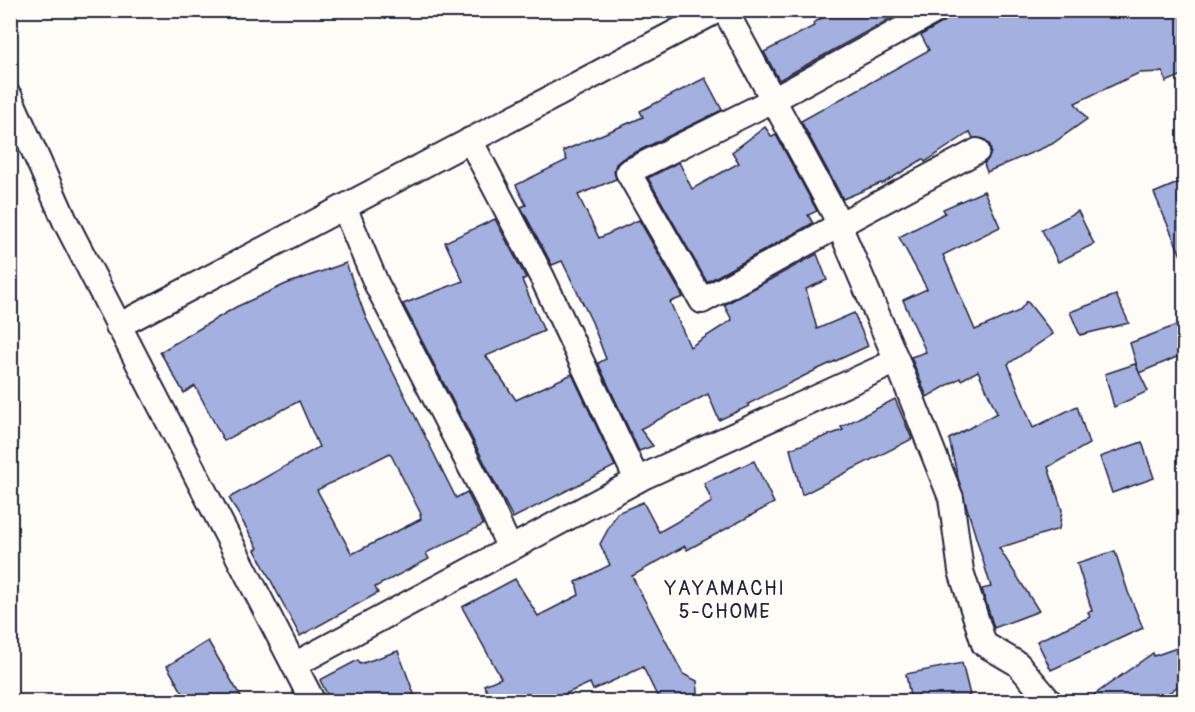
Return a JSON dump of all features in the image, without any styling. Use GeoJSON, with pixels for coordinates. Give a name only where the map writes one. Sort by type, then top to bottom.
{"type":"FeatureCollection","features":[{"type":"Feature","properties":{"kind":"street"},"geometry":{"type":"LineString","coordinates":[[118,326],[718,10]]}},
{"type":"Feature","properties":{"kind":"street"},"geometry":{"type":"LineString","coordinates":[[725,10],[839,225],[897,361],[951,498],[961,571],[984,644],[1018,664],[1050,702]]}},
{"type":"Feature","properties":{"kind":"street"},"geometry":{"type":"LineString","coordinates":[[937,10],[773,100],[628,172],[702,301],[977,151]]}},
{"type":"Feature","properties":{"kind":"street"},"geometry":{"type":"LineString","coordinates":[[10,97],[65,221],[313,702]]}},
{"type":"Feature","properties":{"kind":"street"},"geometry":{"type":"LineString","coordinates":[[470,140],[542,276],[637,480]]}},
{"type":"Feature","properties":{"kind":"street"},"geometry":{"type":"LineString","coordinates":[[344,207],[376,283],[489,503],[510,549]]}},
{"type":"Feature","properties":{"kind":"street"},"geometry":{"type":"LineString","coordinates":[[294,665],[637,480],[897,361]]}},
{"type":"Feature","properties":{"kind":"building"},"geometry":{"type":"Polygon","coordinates":[[[836,10],[906,10],[779,80],[764,52],[814,26],[813,23],[836,10]]]}},
{"type":"Feature","properties":{"kind":"building"},"geometry":{"type":"Polygon","coordinates":[[[951,10],[1185,10],[1185,74],[1166,82],[1163,72],[1139,73],[1075,103],[1087,119],[1052,144],[987,172],[984,164],[991,152],[990,145],[984,139],[973,138],[970,132],[925,162],[923,159],[882,184],[843,199],[801,121],[929,50],[921,35],[944,22],[951,10]]]}},
{"type":"Feature","properties":{"kind":"building"},"geometry":{"type":"Polygon","coordinates":[[[705,78],[722,110],[622,159],[616,164],[614,171],[616,179],[578,195],[599,238],[639,220],[683,297],[670,302],[690,347],[732,320],[724,305],[817,254],[827,280],[806,289],[817,329],[854,313],[868,346],[719,420],[708,394],[640,429],[653,446],[639,451],[598,363],[606,359],[592,322],[562,261],[552,265],[521,207],[526,205],[516,185],[567,160],[563,151],[643,117],[640,111],[705,78]]]}},
{"type":"Feature","properties":{"kind":"building"},"geometry":{"type":"Polygon","coordinates":[[[765,127],[772,137],[776,135],[817,211],[808,215],[813,223],[707,282],[648,178],[679,162],[692,189],[739,163],[732,152],[765,127]]]}},
{"type":"Feature","properties":{"kind":"building"},"geometry":{"type":"Polygon","coordinates":[[[1185,180],[1185,265],[1154,193],[1185,180]]]}},
{"type":"Feature","properties":{"kind":"building"},"geometry":{"type":"Polygon","coordinates":[[[984,191],[1000,227],[943,255],[975,330],[1019,311],[1027,301],[1053,334],[1008,364],[1033,428],[1077,406],[1089,444],[1048,467],[1062,510],[1059,529],[999,548],[1039,611],[994,628],[982,589],[991,587],[958,478],[949,439],[997,413],[978,371],[961,380],[960,378],[927,397],[911,357],[926,352],[903,300],[927,289],[899,237],[945,213],[943,209],[984,191]]]}},
{"type":"Feature","properties":{"kind":"building"},"geometry":{"type":"Polygon","coordinates":[[[1078,211],[1094,244],[1058,262],[1042,230],[1078,211]]]}},
{"type":"Feature","properties":{"kind":"building"},"geometry":{"type":"Polygon","coordinates":[[[495,219],[526,278],[522,280],[544,331],[486,356],[516,400],[572,374],[615,466],[513,518],[403,304],[463,281],[445,242],[495,219]]]}},
{"type":"Feature","properties":{"kind":"building"},"geometry":{"type":"Polygon","coordinates":[[[346,263],[366,318],[456,498],[467,492],[483,525],[426,553],[429,559],[375,587],[378,593],[300,636],[255,550],[258,548],[229,498],[319,447],[299,401],[224,441],[195,386],[184,393],[160,352],[236,307],[286,284],[346,263]],[[390,453],[317,490],[352,554],[421,519],[421,514],[390,453]]]}},
{"type":"Feature","properties":{"kind":"building"},"geometry":{"type":"Polygon","coordinates":[[[1116,295],[1129,323],[1080,335],[1070,312],[1116,295]]]}},
{"type":"Feature","properties":{"kind":"building"},"geometry":{"type":"Polygon","coordinates":[[[1177,325],[1184,354],[1139,373],[1130,343],[1177,325]]]}},
{"type":"Feature","properties":{"kind":"building"},"geometry":{"type":"Polygon","coordinates":[[[1135,364],[1148,391],[1114,407],[1105,374],[1135,364]]]}},
{"type":"Feature","properties":{"kind":"building"},"geometry":{"type":"Polygon","coordinates":[[[895,399],[912,439],[802,495],[790,449],[843,430],[841,427],[895,399]]]}},
{"type":"Feature","properties":{"kind":"building"},"geometry":{"type":"Polygon","coordinates":[[[1142,442],[1154,478],[1112,493],[1100,457],[1142,442]]]}},
{"type":"Feature","properties":{"kind":"building"},"geometry":{"type":"Polygon","coordinates":[[[754,461],[774,503],[687,550],[685,546],[632,576],[683,674],[697,681],[699,702],[660,702],[643,667],[593,690],[590,683],[547,702],[492,702],[484,685],[501,678],[462,607],[515,579],[538,616],[579,595],[576,582],[610,565],[600,544],[617,513],[643,502],[659,532],[712,502],[704,483],[754,461]]]}},
{"type":"Feature","properties":{"kind":"building"},"geometry":{"type":"Polygon","coordinates":[[[1115,551],[1143,628],[1051,670],[1037,641],[1090,617],[1088,612],[1092,611],[1077,563],[1115,551]]]}},
{"type":"Feature","properties":{"kind":"building"},"geometry":{"type":"Polygon","coordinates":[[[208,641],[244,702],[188,702],[167,666],[208,641]]]}},
{"type":"Feature","properties":{"kind":"building"},"geometry":{"type":"Polygon","coordinates":[[[1185,645],[1185,681],[1156,702],[1084,702],[1153,653],[1154,656],[1185,645]]]}},
{"type":"Feature","properties":{"kind":"building"},"geometry":{"type":"Polygon","coordinates":[[[398,651],[417,702],[331,702],[320,680],[358,660],[360,664],[398,651]]]}},
{"type":"Feature","properties":{"kind":"building"},"geometry":{"type":"Polygon","coordinates":[[[962,663],[970,695],[959,702],[911,702],[906,674],[962,663]]]}},
{"type":"Feature","properties":{"kind":"district","name":"YAYAMACHI 5-CHOME"},"geometry":{"type":"Point","coordinates":[725,600]}}]}
